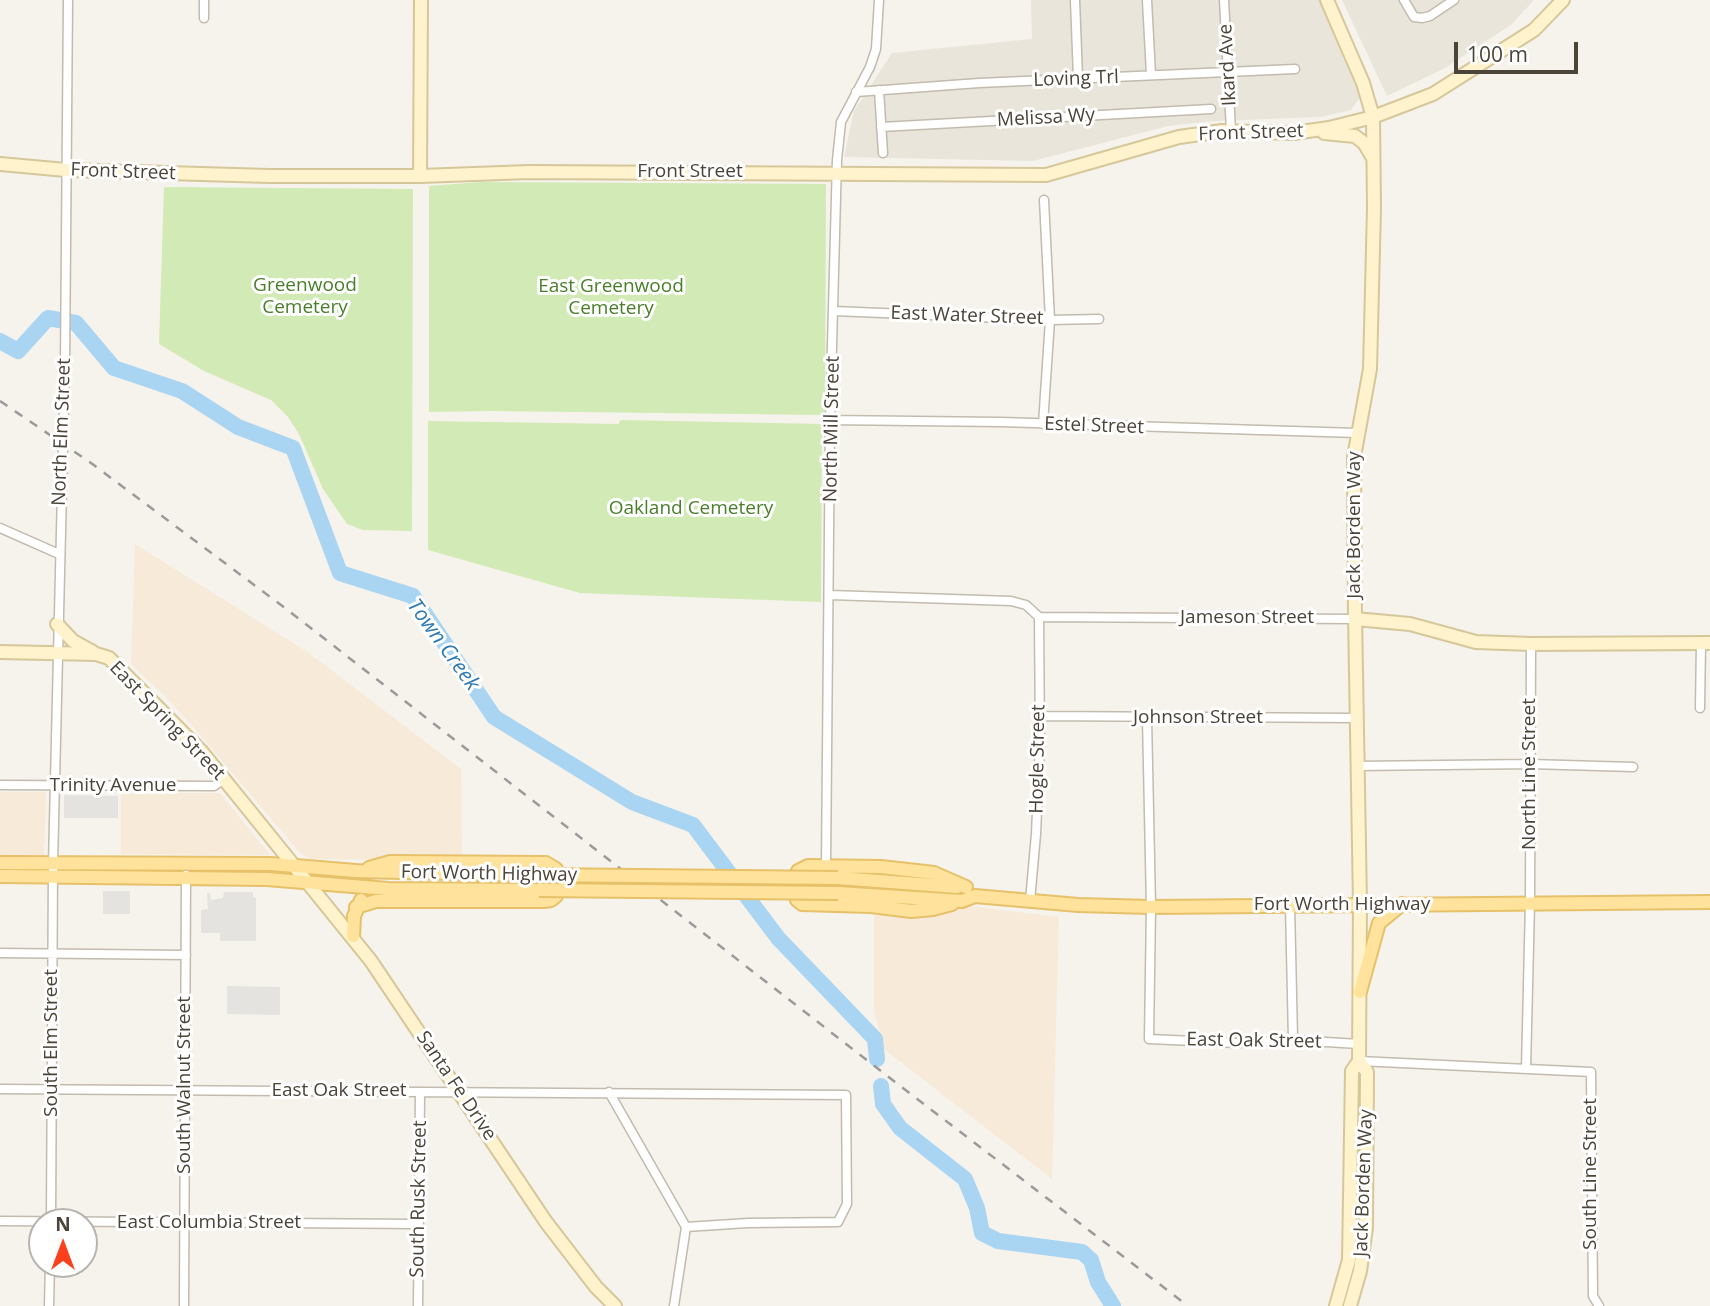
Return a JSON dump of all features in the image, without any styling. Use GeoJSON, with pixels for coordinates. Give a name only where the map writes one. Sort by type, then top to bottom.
{"type":"FeatureCollection","features":[{"type":"Feature","properties":{"kind":"main road"},"geometry":{"type":"LineString","coordinates":[[356,871],[390,862],[546,863],[552,865],[558,874],[558,892],[551,900],[376,901],[356,907]]}},
{"type":"Feature","properties":{"kind":"main road","name":"Fort Worth Highway"},"geometry":{"type":"LineString","coordinates":[[0,863],[52,870]]}},
{"type":"Feature","properties":{"kind":"main road","name":"Fort Worth Highway"},"geometry":{"type":"LineString","coordinates":[[0,876],[52,870],[186,871],[296,866],[356,871],[838,878],[1030,901],[1151,907],[1710,902]]}},
{"type":"Feature","properties":{"kind":"main road"},"geometry":{"type":"LineString","coordinates":[[962,901],[933,909],[911,911],[871,906],[809,905],[797,900],[795,895],[798,871],[808,866],[923,870],[971,892]]}},
{"type":"Feature","properties":{"kind":"main road","name":"Fort Worth Highway"},"geometry":{"type":"LineString","coordinates":[[186,871],[388,889],[838,893],[962,901],[971,892]]}},
{"type":"Feature","properties":{"kind":"main road"},"geometry":{"type":"LineString","coordinates":[[352,936],[356,907],[364,897],[388,889]]}},
{"type":"Feature","properties":{"kind":"main road"},"geometry":{"type":"LineString","coordinates":[[1360,992],[1379,923],[1402,904]]}},
{"type":"Feature","properties":{"kind":"street","name":"North Elm Street"},"geometry":{"type":"LineString","coordinates":[[52,870],[65,340],[68,0]]}},
{"type":"Feature","properties":{"kind":"street"},"geometry":{"type":"LineString","coordinates":[[204,0],[204,18]]}},
{"type":"Feature","properties":{"kind":"street"},"geometry":{"type":"LineString","coordinates":[[420,176],[421,0]]}},
{"type":"Feature","properties":{"kind":"street","name":"North Mill Street"},"geometry":{"type":"LineString","coordinates":[[826,866],[830,420],[836,173],[841,122],[876,49],[879,0]]}},
{"type":"Feature","properties":{"kind":"street"},"geometry":{"type":"LineString","coordinates":[[1075,0],[1078,78]]}},
{"type":"Feature","properties":{"kind":"street"},"geometry":{"type":"LineString","coordinates":[[1147,0],[1151,75]]}},
{"type":"Feature","properties":{"kind":"street","name":"Ikard Ave"},"geometry":{"type":"LineString","coordinates":[[1224,0],[1231,131]]}},
{"type":"Feature","properties":{"kind":"street","name":"Jack Borden Way"},"geometry":{"type":"LineString","coordinates":[[1327,0],[1363,83],[1373,117],[1370,369],[1357,433],[1353,479],[1360,904],[1359,1061],[1352,1071],[1349,1260],[1336,1306]]}},
{"type":"Feature","properties":{"kind":"street"},"geometry":{"type":"LineString","coordinates":[[1404,0],[1414,17],[1422,19],[1454,0]]}},
{"type":"Feature","properties":{"kind":"street","name":"Front Street"},"geometry":{"type":"LineString","coordinates":[[0,164],[66,170],[269,176],[420,176],[529,172],[1046,175],[1179,137],[1231,131],[1294,133],[1373,117],[1433,94],[1534,30],[1563,0]]}},
{"type":"Feature","properties":{"kind":"street","name":"Loving Trl"},"geometry":{"type":"LineString","coordinates":[[856,92],[1078,78],[1295,69]]}},
{"type":"Feature","properties":{"kind":"street"},"geometry":{"type":"LineString","coordinates":[[880,90],[883,153]]}},
{"type":"Feature","properties":{"kind":"street","name":"Melissa Wy"},"geometry":{"type":"LineString","coordinates":[[881,127],[1211,109]]}},
{"type":"Feature","properties":{"kind":"street"},"geometry":{"type":"LineString","coordinates":[[1314,130],[1354,136],[1364,143],[1373,159]]}},
{"type":"Feature","properties":{"kind":"street"},"geometry":{"type":"LineString","coordinates":[[1043,424],[1050,320],[1044,200]]}},
{"type":"Feature","properties":{"kind":"street","name":"East Water Street"},"geometry":{"type":"LineString","coordinates":[[834,311],[1050,320],[1100,319]]}},
{"type":"Feature","properties":{"kind":"street","name":"Estel Street"},"geometry":{"type":"LineString","coordinates":[[830,420],[1357,433]]}},
{"type":"Feature","properties":{"kind":"street"},"geometry":{"type":"LineString","coordinates":[[0,528],[59,554]]}},
{"type":"Feature","properties":{"kind":"street","name":"Jameson Street"},"geometry":{"type":"LineString","coordinates":[[830,595],[1011,601],[1027,605],[1039,617],[1355,619],[1410,624],[1476,642],[1705,643]]}},
{"type":"Feature","properties":{"kind":"street","name":"Hogle Street"},"geometry":{"type":"LineString","coordinates":[[1030,901],[1037,834],[1039,617]]}},
{"type":"Feature","properties":{"kind":"street"},"geometry":{"type":"LineString","coordinates":[[57,624],[73,641],[96,654]]}},
{"type":"Feature","properties":{"kind":"street"},"geometry":{"type":"LineString","coordinates":[[1700,708],[1705,643]]}},
{"type":"Feature","properties":{"kind":"street","name":"North Line Street"},"geometry":{"type":"LineString","coordinates":[[1530,903],[1531,644]]}},
{"type":"Feature","properties":{"kind":"street","name":"East Spring Street"},"geometry":{"type":"LineString","coordinates":[[0,652],[96,654],[108,658],[202,752],[296,866]]}},
{"type":"Feature","properties":{"kind":"street","name":"Johnson Street"},"geometry":{"type":"LineString","coordinates":[[1040,716],[1147,719],[1356,718]]}},
{"type":"Feature","properties":{"kind":"street"},"geometry":{"type":"LineString","coordinates":[[1147,719],[1151,907]]}},
{"type":"Feature","properties":{"kind":"street"},"geometry":{"type":"LineString","coordinates":[[1356,766],[1530,764],[1633,767]]}},
{"type":"Feature","properties":{"kind":"street","name":"Trinity Avenue"},"geometry":{"type":"LineString","coordinates":[[0,785],[214,786],[224,779]]}},
{"type":"Feature","properties":{"kind":"street","name":"Santa Fe Drive"},"geometry":{"type":"LineString","coordinates":[[296,866],[352,936],[546,1222],[615,1306]]}},
{"type":"Feature","properties":{"kind":"street","name":"South Elm Street"},"geometry":{"type":"LineString","coordinates":[[51,1208],[52,870]]}},
{"type":"Feature","properties":{"kind":"street","name":"South Walnut Street"},"geometry":{"type":"LineString","coordinates":[[184,1306],[186,871]]}},
{"type":"Feature","properties":{"kind":"street"},"geometry":{"type":"LineString","coordinates":[[1359,1061],[1526,1069],[1530,903]]}},
{"type":"Feature","properties":{"kind":"street"},"geometry":{"type":"LineString","coordinates":[[1290,905],[1293,1040]]}},
{"type":"Feature","properties":{"kind":"street","name":"East Oak Street"},"geometry":{"type":"LineString","coordinates":[[1151,907],[1149,1039],[1238,1043],[1293,1040],[1359,1044]]}},
{"type":"Feature","properties":{"kind":"street"},"geometry":{"type":"LineString","coordinates":[[0,953],[186,955]]}},
{"type":"Feature","properties":{"kind":"street","name":"Jack Borden Way"},"geometry":{"type":"LineString","coordinates":[[1350,1306],[1360,1271],[1366,1228],[1367,1072],[1359,1061]]}},
{"type":"Feature","properties":{"kind":"street","name":"South Line Street"},"geometry":{"type":"LineString","coordinates":[[1526,1069],[1591,1072],[1592,1296],[1599,1306]]}},
{"type":"Feature","properties":{"kind":"street","name":"East Oak Street"},"geometry":{"type":"LineString","coordinates":[[0,1089],[846,1095],[847,1204],[838,1222],[686,1227]]}},
{"type":"Feature","properties":{"kind":"street","name":"South Rusk Street"},"geometry":{"type":"LineString","coordinates":[[418,1306],[421,1092]]}},
{"type":"Feature","properties":{"kind":"street"},"geometry":{"type":"LineString","coordinates":[[609,1092],[686,1227],[674,1306]]}},
{"type":"Feature","properties":{"kind":"street","name":"East Columbia Street"},"geometry":{"type":"LineString","coordinates":[[0,1221],[28,1222]]}},
{"type":"Feature","properties":{"kind":"street","name":"East Columbia Street"},"geometry":{"type":"LineString","coordinates":[[98,1223],[419,1224]]}},
{"type":"Feature","properties":{"kind":"street"},"geometry":{"type":"LineString","coordinates":[[49,1306],[50,1278]]}},
{"type":"Feature","properties":{"kind":"shaded area"},"geometry":{"type":"Polygon","coordinates":[[[1031,0],[1319,0],[1360,97],[1351,110],[1321,117],[1214,121],[1168,126],[1033,161],[844,157],[854,111],[892,53],[1032,39],[1031,0]]]}},
{"type":"Feature","properties":{"kind":"shaded area"},"geometry":{"type":"Polygon","coordinates":[[[1342,0],[1534,0],[1511,25],[1445,68],[1387,96],[1342,0]]]}},
{"type":"Feature","properties":{"kind":"shaded area"},"geometry":{"type":"Polygon","coordinates":[[[135,544],[309,653],[461,769],[462,861],[310,859],[300,853],[196,730],[131,664],[135,544]]]}},
{"type":"Feature","properties":{"kind":"shaded area"},"geometry":{"type":"Polygon","coordinates":[[[0,792],[46,792],[44,855],[0,856],[0,792]]]}},
{"type":"Feature","properties":{"kind":"shaded area"},"geometry":{"type":"Polygon","coordinates":[[[121,793],[220,793],[270,855],[121,854],[121,793]]]}},
{"type":"Feature","properties":{"kind":"shaded area"},"geometry":{"type":"Polygon","coordinates":[[[64,795],[118,796],[118,818],[64,818],[64,795]]]}},
{"type":"Feature","properties":{"kind":"shaded area"},"geometry":{"type":"Polygon","coordinates":[[[103,891],[130,891],[130,914],[103,914],[103,891]]]}},
{"type":"Feature","properties":{"kind":"shaded area"},"geometry":{"type":"Polygon","coordinates":[[[224,892],[253,892],[253,897],[256,898],[256,941],[220,941],[220,933],[201,933],[201,910],[208,909],[207,893],[210,893],[211,900],[223,898],[224,892]]]}},
{"type":"Feature","properties":{"kind":"shaded area"},"geometry":{"type":"Polygon","coordinates":[[[961,905],[1059,917],[1052,1179],[885,1050],[874,1011],[874,911],[961,905]]]}},
{"type":"Feature","properties":{"kind":"shaded area"},"geometry":{"type":"Polygon","coordinates":[[[227,986],[280,987],[280,1015],[227,1014],[227,986]]]}},
{"type":"Feature","properties":{"kind":"green space","name":"East Greenwood Cemetery"},"geometry":{"type":"Polygon","coordinates":[[[480,182],[826,184],[825,415],[429,412],[429,186],[480,182]]]}},
{"type":"Feature","properties":{"kind":"green space","name":"Greenwood Cemetery"},"geometry":{"type":"Polygon","coordinates":[[[164,187],[413,189],[412,531],[363,530],[347,524],[323,489],[299,434],[288,417],[271,400],[204,371],[159,344],[164,187]]]}},
{"type":"Feature","properties":{"kind":"green space","name":"Oakland Cemetery"},"geometry":{"type":"Polygon","coordinates":[[[620,420],[822,424],[821,602],[580,593],[428,550],[428,421],[619,424],[620,420]]]}},
{"type":"Feature","properties":{"kind":"waterway","name":"Town Creek"},"geometry":{"type":"LineString","coordinates":[[0,341],[18,351],[48,318],[76,323],[114,368],[182,391],[238,427],[293,448],[340,573],[413,596],[494,717],[632,802],[693,825],[778,938],[875,1039],[877,1059]]}},
{"type":"Feature","properties":{"kind":"waterway","name":"Town Creek"},"geometry":{"type":"LineString","coordinates":[[881,1086],[883,1104],[900,1128],[965,1179],[977,1208],[982,1233],[998,1241],[1082,1252],[1091,1260],[1098,1282],[1113,1306]]}},
{"type":"Feature","properties":{"kind":"railway"},"geometry":{"type":"LineString","coordinates":[[0,401],[91,463],[285,608],[1188,1306]]}}]}
